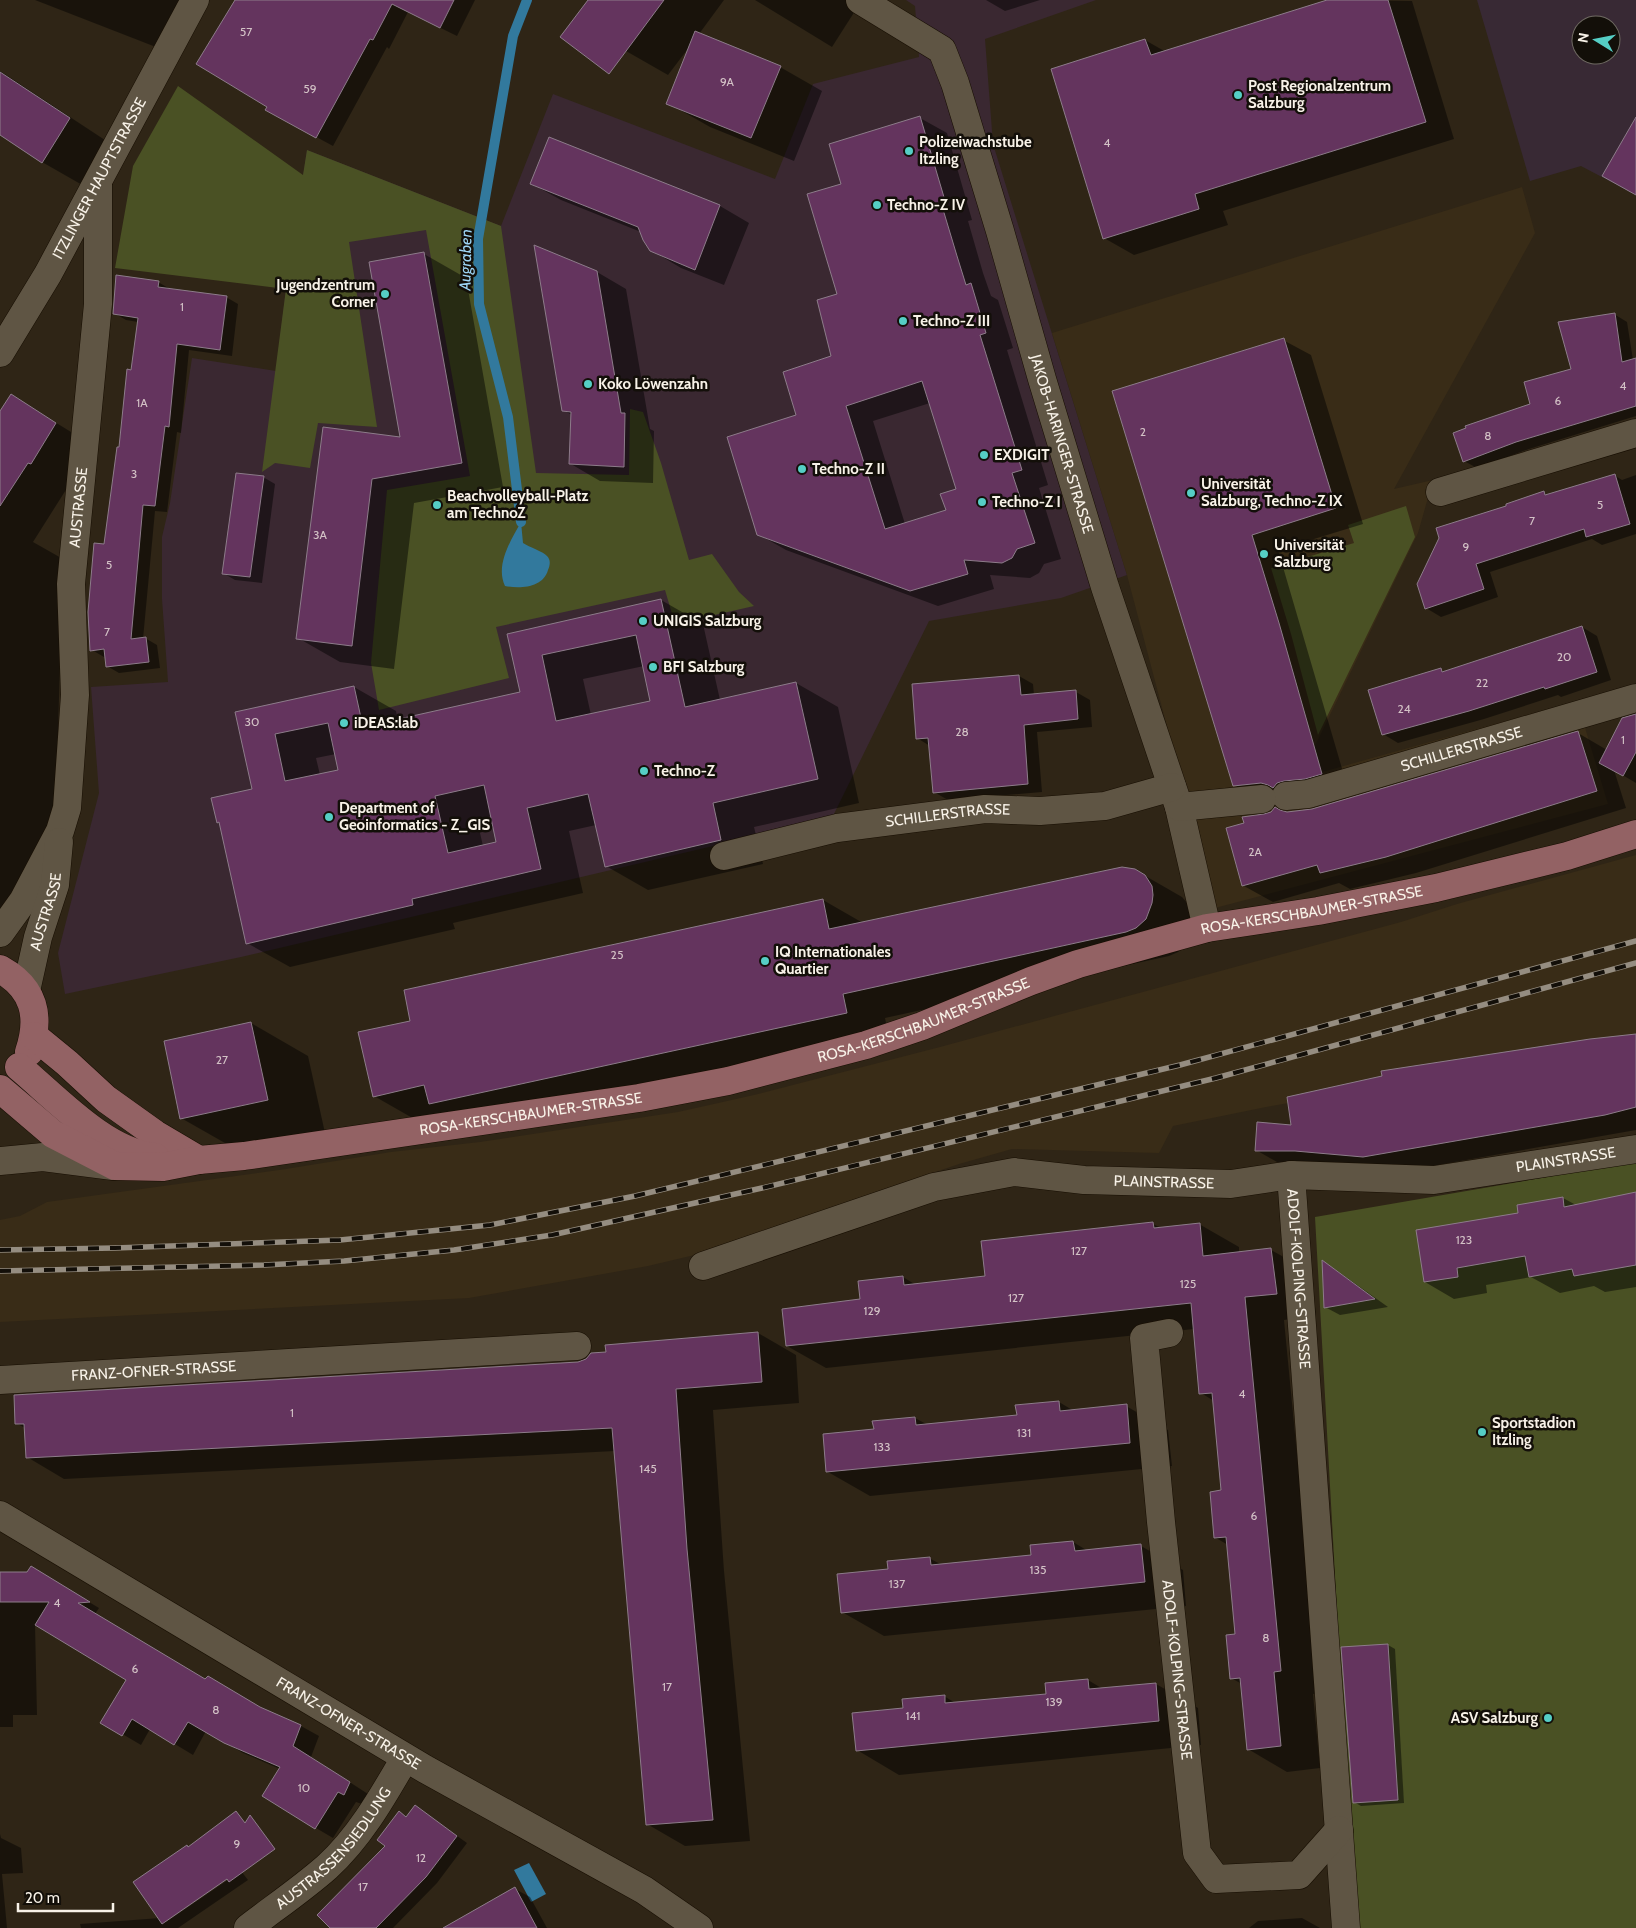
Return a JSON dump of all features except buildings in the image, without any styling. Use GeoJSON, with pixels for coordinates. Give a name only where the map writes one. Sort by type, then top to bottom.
{"type":"FeatureCollection","features":[{"type":"Feature","properties":{"kind":"main road","name":"ROSA-KERSCHBAUMER-STRASSE"},"geometry":{"type":"LineString","coordinates":[[0,1089],[53,1134],[115,1166],[163,1167],[199,1160],[244,1156],[550,1112],[728,1081],[846,1052],[922,1026],[1031,981],[1078,964],[1207,928],[1436,888],[1568,856],[1636,834]]}},
{"type":"Feature","properties":{"kind":"main road","name":"ROSA-KERSCHBAUMER-STRASSE"},"geometry":{"type":"LineString","coordinates":[[0,968],[13,976],[26,991],[32,1005],[35,1021],[34,1036],[29,1052],[10,1074],[93,1131],[123,1148],[149,1156],[199,1160]]}},
{"type":"Feature","properties":{"kind":"main road"},"geometry":{"type":"LineString","coordinates":[[34,1036],[106,1099],[155,1134],[199,1160]]}},
{"type":"Feature","properties":{"kind":"street","name":"ITZLINGER HAUPTSTRASSE"},"geometry":{"type":"LineString","coordinates":[[0,353],[48,274],[98,184],[195,0]]}},
{"type":"Feature","properties":{"kind":"street","name":"JAKOB-HARINGER-STRASSE"},"geometry":{"type":"LineString","coordinates":[[860,0],[942,50],[955,83],[1105,587],[1176,797],[1207,928]]}},
{"type":"Feature","properties":{"kind":"street","name":"AUSTRASSE"},"geometry":{"type":"LineString","coordinates":[[0,933],[23,901],[60,831],[67,808],[75,695],[71,584],[98,304],[98,184]]}},
{"type":"Feature","properties":{"kind":"street"},"geometry":{"type":"LineString","coordinates":[[1440,492],[1636,433]]}},
{"type":"Feature","properties":{"kind":"street","name":"SCHILLERSTRASSE"},"geometry":{"type":"LineString","coordinates":[[724,856],[837,828],[984,809],[1040,811],[1105,806],[1176,797],[1274,798],[1308,794],[1636,698]]}},
{"type":"Feature","properties":{"kind":"street","name":"AUSTRASSE"},"geometry":{"type":"LineString","coordinates":[[26,991],[38,937],[55,885],[60,831]]}},
{"type":"Feature","properties":{"kind":"street","name":"PLAINSTRASSE"},"geometry":{"type":"LineString","coordinates":[[703,1266],[934,1187],[1014,1172],[1084,1180],[1231,1184],[1291,1175],[1434,1180],[1636,1149]]}},
{"type":"Feature","properties":{"kind":"street","name":"ROSA-KERSCHBAUMER-STRASSE"},"geometry":{"type":"LineString","coordinates":[[0,1161],[43,1157],[115,1166]]}},
{"type":"Feature","properties":{"kind":"street","name":"ADOLF-KOLPING-STRASSE"},"geometry":{"type":"LineString","coordinates":[[1291,1175],[1346,1928]]}},
{"type":"Feature","properties":{"kind":"street","name":"ADOLF-KOLPING-STRASSE"},"geometry":{"type":"LineString","coordinates":[[1168,1333],[1144,1338],[1161,1522],[1197,1853],[1216,1879],[1299,1875],[1338,1830]]}},
{"type":"Feature","properties":{"kind":"street","name":"FRANZ-OFNER-STRASSE"},"geometry":{"type":"LineString","coordinates":[[0,1380],[577,1346]]}},
{"type":"Feature","properties":{"kind":"street","name":"FRANZ-OFNER-STRASSE"},"geometry":{"type":"LineString","coordinates":[[0,1515],[405,1758],[644,1890],[699,1928]]}},
{"type":"Feature","properties":{"kind":"street","name":"AUSTRASSENSIEDLUNG"},"geometry":{"type":"LineString","coordinates":[[248,1928],[328,1866],[377,1806],[405,1758]]}},
{"type":"Feature","properties":{"kind":"shaded area","name":"Techno-Z"},"geometry":{"type":"Polygon","coordinates":[[[906,0],[1096,0],[985,39],[993,144],[1127,575],[1061,598],[929,621],[832,818],[241,957],[65,994],[58,953],[99,793],[91,687],[168,682],[162,599],[162,537],[170,503],[192,358],[276,371],[307,150],[501,226],[553,94],[775,179],[813,84],[919,57],[915,6],[906,0]]]}},
{"type":"Feature","properties":{"kind":"shaded area"},"geometry":{"type":"Polygon","coordinates":[[[1477,0],[1636,0],[1636,195],[1581,166],[1530,181],[1477,0]]]}},
{"type":"Feature","properties":{"kind":"shaded area","name":"Universität Salzburg"},"geometry":{"type":"Polygon","coordinates":[[[1522,187],[1535,233],[1394,489],[1433,480],[1418,533],[1314,748],[1322,772],[1577,701],[1608,804],[1215,908],[1127,575],[1052,333],[1522,187]]]}},
{"type":"Feature","properties":{"kind":"shaded area"},"geometry":{"type":"Polygon","coordinates":[[[1636,855],[1636,1042],[1266,1107],[1173,1126],[1159,1153],[1012,1149],[959,1164],[827,1209],[741,1244],[648,1266],[469,1298],[0,1322],[0,1220],[20,1216],[47,1202],[286,1169],[391,1152],[480,1142],[678,1112],[754,1095],[940,1047],[1401,922],[1457,904],[1636,855]]]}},
{"type":"Feature","properties":{"kind":"green space"},"geometry":{"type":"Polygon","coordinates":[[[178,86],[303,175],[307,150],[501,226],[536,473],[629,475],[630,409],[643,412],[661,463],[689,560],[712,554],[739,592],[754,606],[675,624],[665,590],[496,627],[509,678],[379,710],[371,663],[387,490],[470,476],[426,230],[349,242],[377,427],[318,423],[310,468],[275,463],[262,472],[286,289],[115,268],[133,166],[178,86]]]}},
{"type":"Feature","properties":{"kind":"green space"},"geometry":{"type":"Polygon","coordinates":[[[1406,506],[1415,537],[1318,735],[1271,568],[1354,543],[1348,525],[1406,506]]]}},
{"type":"Feature","properties":{"kind":"green space","name":"Sportstadion Itzling"},"geometry":{"type":"Polygon","coordinates":[[[1636,1158],[1636,1928],[1359,1928],[1339,1647],[1315,1217],[1553,1176],[1636,1158]]]}},
{"type":"Feature","properties":{"kind":"water"},"geometry":{"type":"Polygon","coordinates":[[[521,522],[523,543],[545,554],[550,563],[545,576],[536,584],[524,587],[505,586],[502,578],[503,561],[521,522]]]}},
{"type":"Feature","properties":{"kind":"water"},"geometry":{"type":"Polygon","coordinates":[[[529,1863],[546,1894],[531,1902],[514,1870],[529,1863]]]}},
{"type":"Feature","properties":{"kind":"waterway","name":"Augraben"},"geometry":{"type":"LineString","coordinates":[[521,522],[508,417],[479,304],[478,239],[513,36],[527,0]]}},
{"type":"Feature","properties":{"kind":"railway"},"geometry":{"type":"LineString","coordinates":[[0,1250],[340,1240],[490,1225],[635,1196],[1180,1065],[1636,941]]}},
{"type":"Feature","properties":{"kind":"railway"},"geometry":{"type":"LineString","coordinates":[[0,1271],[264,1265],[344,1261],[454,1250],[552,1235],[762,1188],[1216,1078],[1636,963]]}},
{"type":"Feature","properties":{"kind":"place","name":"Post Regionalzentrum Salzburg"},"geometry":{"type":"Point","coordinates":[1238,95]}},
{"type":"Feature","properties":{"kind":"place","name":"Polizeiwachstube Itzling"},"geometry":{"type":"Point","coordinates":[909,151]}},
{"type":"Feature","properties":{"kind":"place","name":"Techno-Z IV"},"geometry":{"type":"Point","coordinates":[877,205]}},
{"type":"Feature","properties":{"kind":"place","name":"Jugendzentrum Corner"},"geometry":{"type":"Point","coordinates":[385,294]}},
{"type":"Feature","properties":{"kind":"place","name":"Techno-Z III"},"geometry":{"type":"Point","coordinates":[903,321]}},
{"type":"Feature","properties":{"kind":"place","name":"Koko Löwenzahn"},"geometry":{"type":"Point","coordinates":[588,384]}},
{"type":"Feature","properties":{"kind":"place","name":"EXDIGIT"},"geometry":{"type":"Point","coordinates":[984,455]}},
{"type":"Feature","properties":{"kind":"place","name":"Techno-Z II"},"geometry":{"type":"Point","coordinates":[802,469]}},
{"type":"Feature","properties":{"kind":"place","name":"Universität Salzburg, Techno-Z IX"},"geometry":{"type":"Point","coordinates":[1191,493]}},
{"type":"Feature","properties":{"kind":"place","name":"Techno-Z I"},"geometry":{"type":"Point","coordinates":[982,502]}},
{"type":"Feature","properties":{"kind":"place","name":"Beachvolleyball-Platz am TechnoZ"},"geometry":{"type":"Point","coordinates":[437,505]}},
{"type":"Feature","properties":{"kind":"place","name":"Universität Salzburg"},"geometry":{"type":"Point","coordinates":[1264,554]}},
{"type":"Feature","properties":{"kind":"place","name":"UNIGIS Salzburg"},"geometry":{"type":"Point","coordinates":[643,621]}},
{"type":"Feature","properties":{"kind":"place","name":"BFI Salzburg"},"geometry":{"type":"Point","coordinates":[653,667]}},
{"type":"Feature","properties":{"kind":"place","name":"iDEAS:lab"},"geometry":{"type":"Point","coordinates":[344,723]}},
{"type":"Feature","properties":{"kind":"place","name":"Techno-Z"},"geometry":{"type":"Point","coordinates":[644,771]}},
{"type":"Feature","properties":{"kind":"place","name":"Department of Geoinformatics - Z_GIS"},"geometry":{"type":"Point","coordinates":[329,817]}},
{"type":"Feature","properties":{"kind":"place","name":"IQ Internationales Quartier"},"geometry":{"type":"Point","coordinates":[765,961]}},
{"type":"Feature","properties":{"kind":"place","name":"Sportstadion Itzling"},"geometry":{"type":"Point","coordinates":[1482,1432]}},
{"type":"Feature","properties":{"kind":"place","name":"ASV Salzburg"},"geometry":{"type":"Point","coordinates":[1548,1718]}}]}
